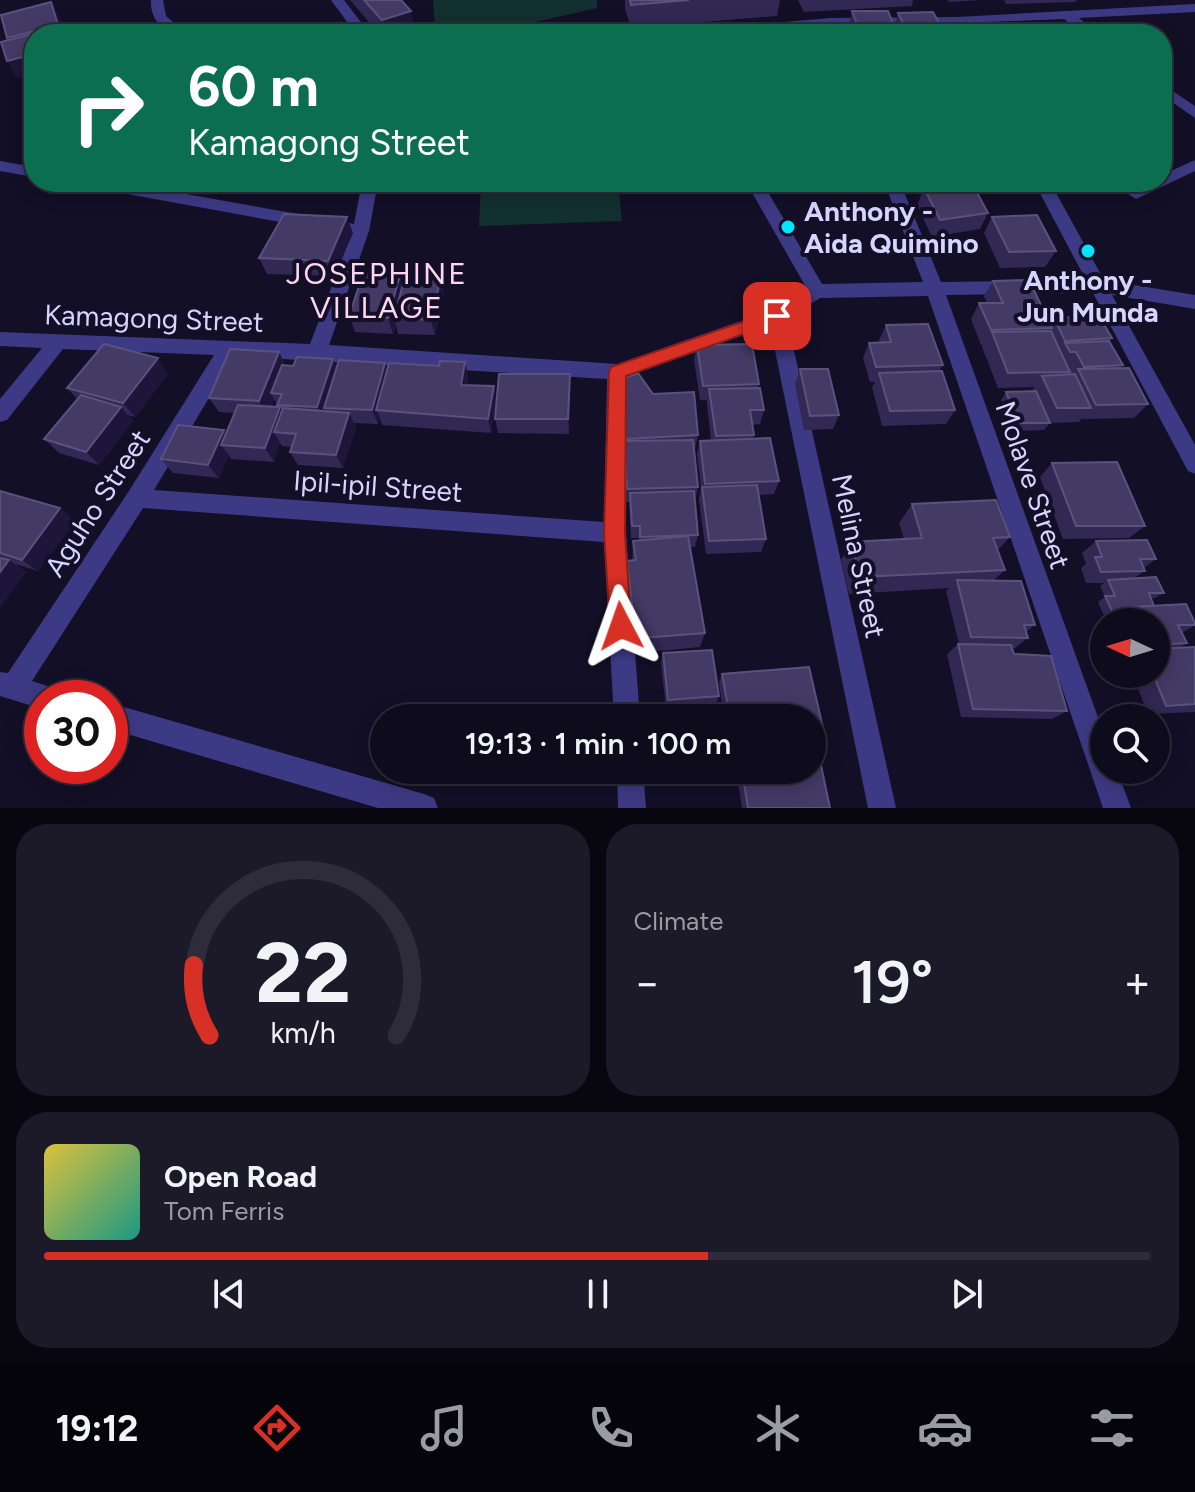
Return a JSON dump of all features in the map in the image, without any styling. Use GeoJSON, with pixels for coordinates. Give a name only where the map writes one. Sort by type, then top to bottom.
{"type":"FeatureCollection","features":[{"type":"Feature","properties":{"kind":"street"},"geometry":{"type":"LineString","coordinates":[[157,0],[156,7],[164,24]]}},
{"type":"Feature","properties":{"kind":"street"},"geometry":{"type":"LineString","coordinates":[[337,0],[355,24]]}},
{"type":"Feature","properties":{"kind":"street"},"geometry":{"type":"LineString","coordinates":[[989,24],[1195,8]]}},
{"type":"Feature","properties":{"kind":"street"},"geometry":{"type":"LineString","coordinates":[[1068,16],[1078,24]]}},
{"type":"Feature","properties":{"kind":"street"},"geometry":{"type":"LineString","coordinates":[[1172,96],[1195,113]]}},
{"type":"Feature","properties":{"kind":"street"},"geometry":{"type":"LineString","coordinates":[[1172,108],[1182,103]]}},
{"type":"Feature","properties":{"kind":"street"},"geometry":{"type":"LineString","coordinates":[[1172,176],[1195,165]]}},
{"type":"Feature","properties":{"kind":"street"},"geometry":{"type":"LineString","coordinates":[[0,166],[24,170]]}},
{"type":"Feature","properties":{"kind":"street"},"geometry":{"type":"LineString","coordinates":[[145,192],[361,231]]}},
{"type":"Feature","properties":{"kind":"street"},"geometry":{"type":"LineString","coordinates":[[317,352],[361,231],[368,192]]}},
{"type":"Feature","properties":{"kind":"street"},"geometry":{"type":"LineString","coordinates":[[760,192],[817,291],[1098,286],[1195,302]]}},
{"type":"Feature","properties":{"kind":"street","name":"Molave Street"},"geometry":{"type":"LineString","coordinates":[[896,192],[934,288],[1117,808]]}},
{"type":"Feature","properties":{"kind":"street"},"geometry":{"type":"LineString","coordinates":[[1047,192],[1195,465]]}},
{"type":"Feature","properties":{"kind":"street"},"geometry":{"type":"LineString","coordinates":[[1136,194],[1140,192]]}},
{"type":"Feature","properties":{"kind":"street","name":"Kamagong Street"},"geometry":{"type":"LineString","coordinates":[[0,339],[317,352],[617,372],[777,316],[817,291]]}},
{"type":"Feature","properties":{"kind":"street","name":"Melina Street"},"geometry":{"type":"LineString","coordinates":[[777,316],[882,808]]}},
{"type":"Feature","properties":{"kind":"street"},"geometry":{"type":"LineString","coordinates":[[0,414],[57,343]]}},
{"type":"Feature","properties":{"kind":"street","name":"Aguho Street"},"geometry":{"type":"LineString","coordinates":[[6,686],[137,498],[228,349]]}},
{"type":"Feature","properties":{"kind":"street"},"geometry":{"type":"LineString","coordinates":[[617,372],[615,533],[626,704]]}},
{"type":"Feature","properties":{"kind":"street","name":"Ipil-ipil Street"},"geometry":{"type":"LineString","coordinates":[[137,498],[615,533]]}},
{"type":"Feature","properties":{"kind":"street"},"geometry":{"type":"LineString","coordinates":[[128,721],[424,808]]}},
{"type":"Feature","properties":{"kind":"street"},"geometry":{"type":"LineString","coordinates":[[631,784],[632,808]]}},
{"type":"Feature","properties":{"kind":"green space"},"geometry":{"type":"Polygon","coordinates":[[[433,0],[597,0],[597,8],[527,24],[435,24],[433,0]]]}},
{"type":"Feature","properties":{"kind":"green space"},"geometry":{"type":"Polygon","coordinates":[[[481,192],[619,192],[622,221],[479,226],[481,192]]]}},
{"type":"Feature","properties":{"kind":"building"},"geometry":{"type":"Polygon","coordinates":[[[364,0],[401,0],[411,11],[382,20],[364,0]]]}},
{"type":"Feature","properties":{"kind":"building"},"geometry":{"type":"Polygon","coordinates":[[[630,0],[689,0],[631,5],[630,0]]]}},
{"type":"Feature","properties":{"kind":"building"},"geometry":{"type":"Polygon","coordinates":[[[51,2],[58,24],[24,24],[24,34],[7,38],[1,15],[51,2]]]}},
{"type":"Feature","properties":{"kind":"building"},"geometry":{"type":"Polygon","coordinates":[[[852,11],[888,11],[893,24],[857,24],[852,11]]]}},
{"type":"Feature","properties":{"kind":"building"},"geometry":{"type":"Polygon","coordinates":[[[933,12],[940,24],[898,24],[903,23],[898,13],[933,12]]]}},
{"type":"Feature","properties":{"kind":"building"},"geometry":{"type":"Polygon","coordinates":[[[24,36],[24,57],[7,61],[1,42],[24,36]]]}},
{"type":"Feature","properties":{"kind":"building"},"geometry":{"type":"Polygon","coordinates":[[[926,192],[977,192],[988,213],[940,220],[926,192]]]}},
{"type":"Feature","properties":{"kind":"building"},"geometry":{"type":"Polygon","coordinates":[[[284,214],[347,217],[328,261],[259,258],[284,214]]]}},
{"type":"Feature","properties":{"kind":"building"},"geometry":{"type":"Polygon","coordinates":[[[1037,215],[1056,251],[1009,252],[992,217],[1037,215]]]}},
{"type":"Feature","properties":{"kind":"building"},"geometry":{"type":"Polygon","coordinates":[[[363,274],[400,275],[388,318],[349,316],[363,274]]]}},
{"type":"Feature","properties":{"kind":"building"},"geometry":{"type":"Polygon","coordinates":[[[405,276],[441,277],[431,320],[394,318],[405,276]]]}},
{"type":"Feature","properties":{"kind":"building"},"geometry":{"type":"Polygon","coordinates":[[[1029,280],[1052,328],[991,330],[979,303],[1003,303],[993,281],[1029,280]]]}},
{"type":"Feature","properties":{"kind":"building"},"geometry":{"type":"Polygon","coordinates":[[[1099,316],[1112,338],[1065,341],[1054,318],[1099,316]]]}},
{"type":"Feature","properties":{"kind":"building"},"geometry":{"type":"Polygon","coordinates":[[[928,324],[943,365],[876,367],[869,343],[891,342],[886,325],[928,324]]]}},
{"type":"Feature","properties":{"kind":"building"},"geometry":{"type":"Polygon","coordinates":[[[1051,331],[1070,372],[1008,373],[992,332],[1051,331]]]}},
{"type":"Feature","properties":{"kind":"building"},"geometry":{"type":"Polygon","coordinates":[[[1109,341],[1123,365],[1084,367],[1076,352],[1070,352],[1065,343],[1109,341]]]}},
{"type":"Feature","properties":{"kind":"building"},"geometry":{"type":"Polygon","coordinates":[[[104,344],[158,358],[123,403],[67,388],[104,344]]]}},
{"type":"Feature","properties":{"kind":"building"},"geometry":{"type":"Polygon","coordinates":[[[752,344],[759,384],[703,386],[697,345],[752,344]]]}},
{"type":"Feature","properties":{"kind":"building"},"geometry":{"type":"Polygon","coordinates":[[[230,349],[279,352],[259,401],[209,398],[230,349]]]}},
{"type":"Feature","properties":{"kind":"building"},"geometry":{"type":"Polygon","coordinates":[[[297,357],[333,359],[317,407],[277,405],[282,394],[271,393],[282,365],[293,366],[297,357]]]}},
{"type":"Feature","properties":{"kind":"building"},"geometry":{"type":"Polygon","coordinates":[[[339,360],[385,363],[372,410],[324,408],[339,360]]]}},
{"type":"Feature","properties":{"kind":"building"},"geometry":{"type":"Polygon","coordinates":[[[440,361],[465,362],[461,385],[494,386],[488,419],[376,410],[389,363],[439,366],[440,361]]]}},
{"type":"Feature","properties":{"kind":"building"},"geometry":{"type":"Polygon","coordinates":[[[1129,368],[1148,404],[1096,405],[1078,369],[1129,368]]]}},
{"type":"Feature","properties":{"kind":"building"},"geometry":{"type":"Polygon","coordinates":[[[800,369],[828,369],[839,415],[810,416],[800,369]]]}},
{"type":"Feature","properties":{"kind":"building"},"geometry":{"type":"Polygon","coordinates":[[[942,371],[955,410],[890,411],[879,373],[942,371]]]}},
{"type":"Feature","properties":{"kind":"building"},"geometry":{"type":"Polygon","coordinates":[[[638,373],[653,394],[694,392],[698,435],[626,439],[623,379],[638,373]]]}},
{"type":"Feature","properties":{"kind":"building"},"geometry":{"type":"Polygon","coordinates":[[[499,374],[570,374],[568,419],[495,419],[499,374]]]}},
{"type":"Feature","properties":{"kind":"building"},"geometry":{"type":"Polygon","coordinates":[[[1075,374],[1091,408],[1057,408],[1042,376],[1075,374]]]}},
{"type":"Feature","properties":{"kind":"building"},"geometry":{"type":"Polygon","coordinates":[[[760,388],[764,410],[750,410],[754,435],[716,436],[709,389],[760,388]]]}},
{"type":"Feature","properties":{"kind":"building"},"geometry":{"type":"Polygon","coordinates":[[[1036,391],[1050,423],[1018,423],[1006,392],[1036,391]]]}},
{"type":"Feature","properties":{"kind":"building"},"geometry":{"type":"Polygon","coordinates":[[[81,395],[121,407],[86,452],[44,439],[81,395]]]}},
{"type":"Feature","properties":{"kind":"building"},"geometry":{"type":"Polygon","coordinates":[[[238,405],[280,407],[265,448],[221,445],[238,405]]]}},
{"type":"Feature","properties":{"kind":"building"},"geometry":{"type":"Polygon","coordinates":[[[283,408],[349,413],[336,455],[290,452],[296,434],[274,432],[283,408]]]}},
{"type":"Feature","properties":{"kind":"building"},"geometry":{"type":"Polygon","coordinates":[[[178,425],[224,430],[208,465],[161,459],[178,425]]]}},
{"type":"Feature","properties":{"kind":"building"},"geometry":{"type":"Polygon","coordinates":[[[770,438],[779,481],[705,484],[700,441],[770,438]]]}},
{"type":"Feature","properties":{"kind":"building"},"geometry":{"type":"Polygon","coordinates":[[[693,440],[698,487],[627,489],[624,441],[693,440]]]}},
{"type":"Feature","properties":{"kind":"building"},"geometry":{"type":"Polygon","coordinates":[[[1117,462],[1145,526],[1076,526],[1052,463],[1117,462]]]}},
{"type":"Feature","properties":{"kind":"building"},"geometry":{"type":"Polygon","coordinates":[[[757,485],[766,539],[709,541],[702,487],[757,485]]]}},
{"type":"Feature","properties":{"kind":"building"},"geometry":{"type":"Polygon","coordinates":[[[0,491],[60,508],[22,560],[0,553],[0,491]]]}},
{"type":"Feature","properties":{"kind":"building"},"geometry":{"type":"Polygon","coordinates":[[[694,491],[698,535],[640,537],[640,526],[632,526],[630,493],[694,491]]]}},
{"type":"Feature","properties":{"kind":"building"},"geometry":{"type":"Polygon","coordinates":[[[996,500],[1010,537],[993,538],[1005,570],[860,577],[851,542],[922,538],[912,504],[996,500]]]}},
{"type":"Feature","properties":{"kind":"building"},"geometry":{"type":"Polygon","coordinates":[[[688,536],[705,633],[641,638],[639,621],[634,621],[627,561],[636,560],[633,541],[688,536]]]}},
{"type":"Feature","properties":{"kind":"building"},"geometry":{"type":"Polygon","coordinates":[[[1147,540],[1156,559],[1140,559],[1145,571],[1101,572],[1095,557],[1102,557],[1096,541],[1147,540]]]}},
{"type":"Feature","properties":{"kind":"building"},"geometry":{"type":"Polygon","coordinates":[[[0,558],[9,560],[0,572],[0,558]]]}},
{"type":"Feature","properties":{"kind":"building"},"geometry":{"type":"Polygon","coordinates":[[[1156,577],[1164,593],[1149,593],[1154,606],[1111,608],[1105,596],[1115,596],[1108,580],[1156,577]]]}},
{"type":"Feature","properties":{"kind":"building"},"geometry":{"type":"Polygon","coordinates":[[[957,580],[1021,581],[1035,625],[1024,625],[1028,638],[971,637],[957,580]]]}},
{"type":"Feature","properties":{"kind":"building"},"geometry":{"type":"Polygon","coordinates":[[[1186,604],[1195,625],[1178,625],[1187,643],[1170,644],[1170,608],[1132,607],[1186,604]]]}},
{"type":"Feature","properties":{"kind":"building"},"geometry":{"type":"Polygon","coordinates":[[[958,644],[1011,645],[1014,654],[1051,656],[1067,711],[973,709],[958,644]]]}},
{"type":"Feature","properties":{"kind":"building"},"geometry":{"type":"Polygon","coordinates":[[[1195,647],[1195,704],[1165,704],[1159,688],[1170,688],[1170,648],[1195,647]]]}},
{"type":"Feature","properties":{"kind":"building"},"geometry":{"type":"Polygon","coordinates":[[[712,650],[719,696],[668,700],[663,653],[712,650]]]}},
{"type":"Feature","properties":{"kind":"building"},"geometry":{"type":"Polygon","coordinates":[[[809,667],[818,704],[727,704],[722,674],[809,667]]]}},
{"type":"Feature","properties":{"kind":"building"},"geometry":{"type":"Polygon","coordinates":[[[744,784],[825,784],[830,808],[748,808],[744,784]]]}},
{"type":"Feature","properties":{"kind":"place","name":"Anthony - Aida Quimino"},"geometry":{"type":"Point","coordinates":[788,227]}},
{"type":"Feature","properties":{"kind":"place","name":"Anthony - Jun Munda"},"geometry":{"type":"Point","coordinates":[1088,251]}},
{"type":"Feature","properties":{"kind":"district","name":"JOSEPHINE VILLAGE"},"geometry":{"type":"Point","coordinates":[377,290]}},
{"type":"Feature","properties":{"kind":"route"},"geometry":{"type":"LineString","coordinates":[[621,626],[615,533],[617,372],[777,316]]}}]}
